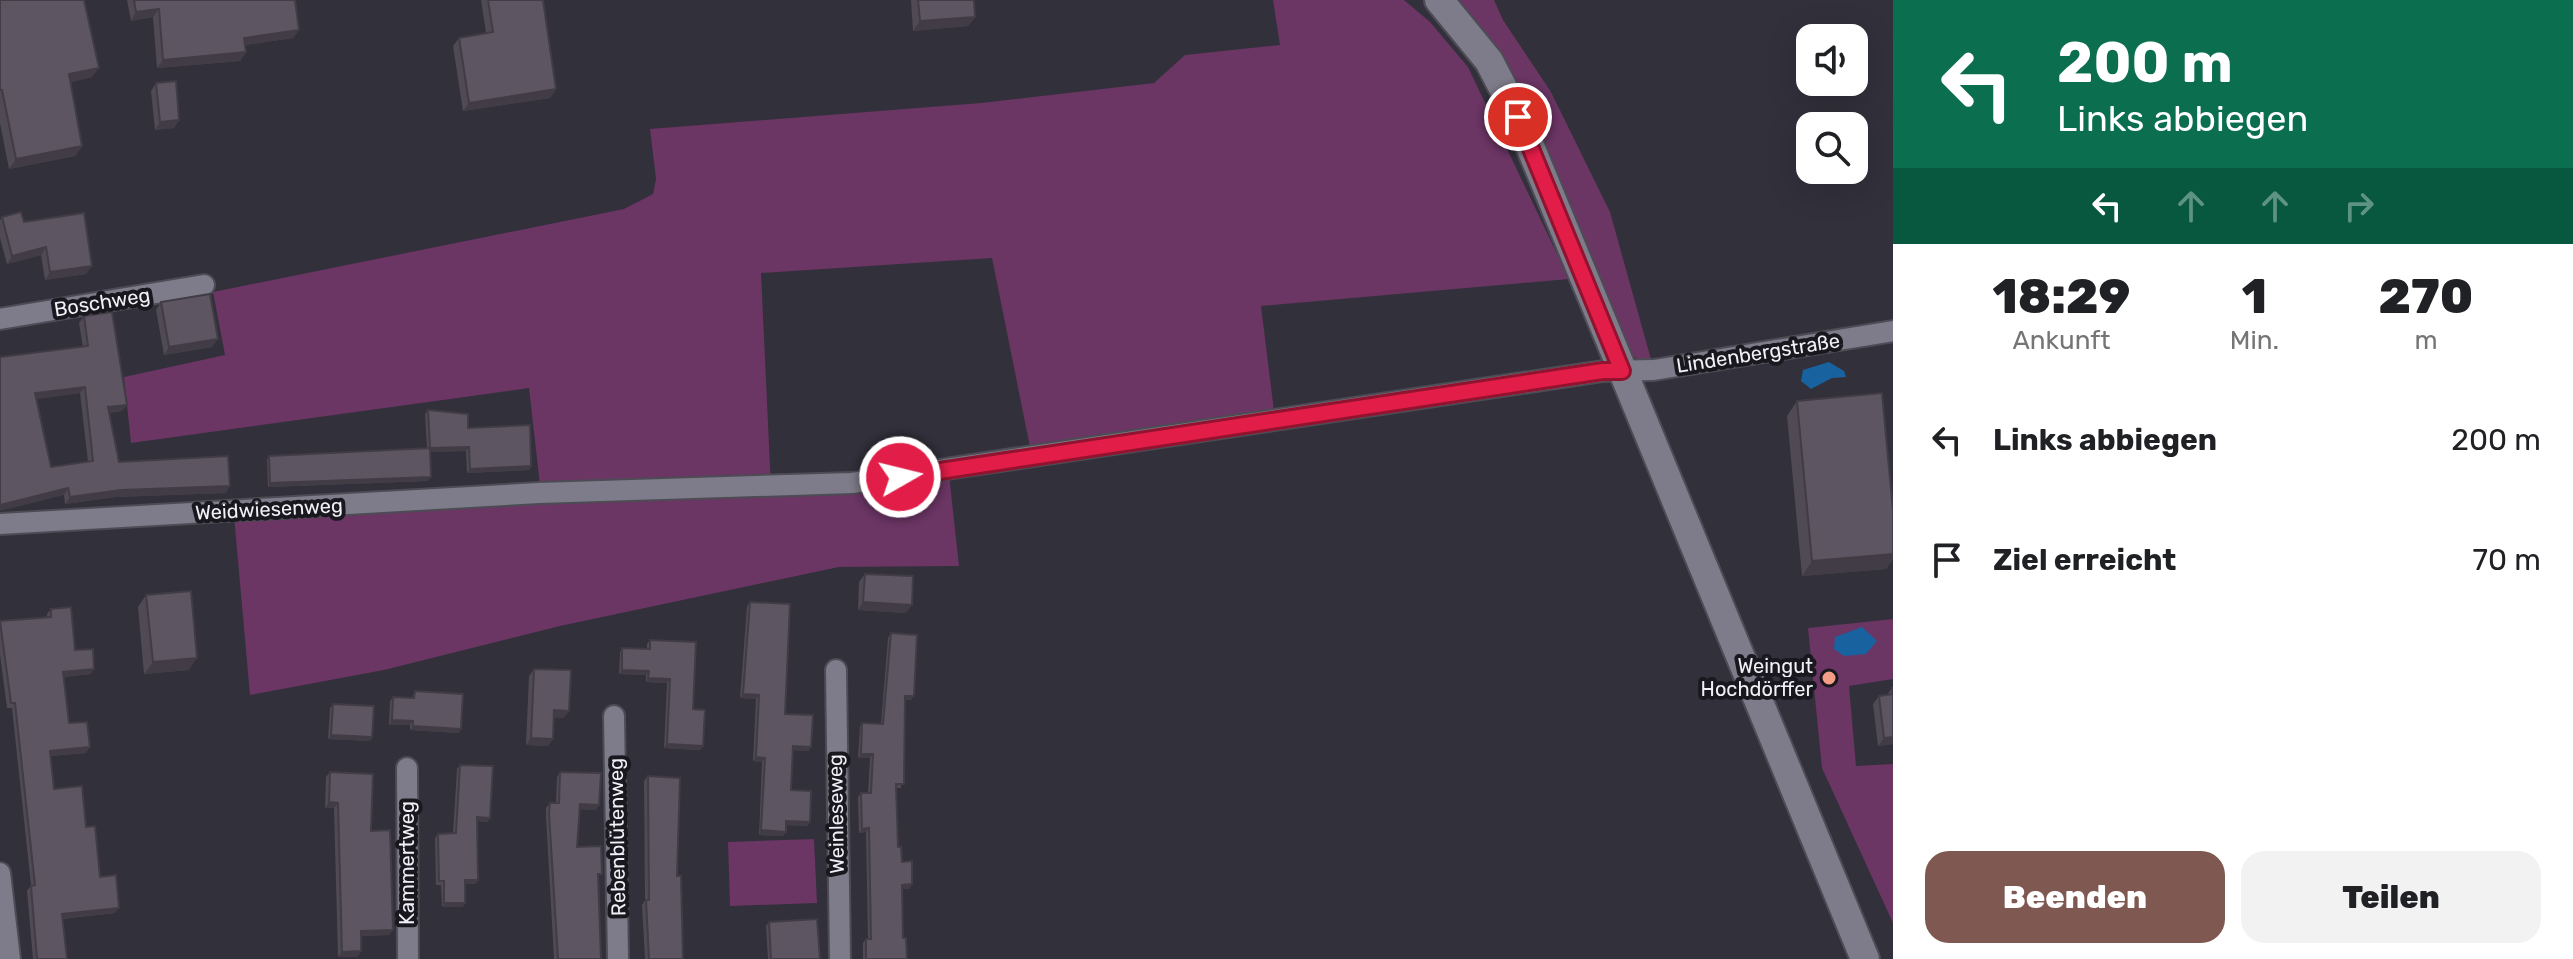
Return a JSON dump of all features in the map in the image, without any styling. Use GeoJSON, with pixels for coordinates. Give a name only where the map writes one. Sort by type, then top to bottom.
{"type":"FeatureCollection","features":[{"type":"Feature","properties":{"kind":"main road"},"geometry":{"type":"LineString","coordinates":[[1444,4],[1489,61],[1505,90],[1865,959]]}},
{"type":"Feature","properties":{"kind":"street","name":"Boschweg"},"geometry":{"type":"LineString","coordinates":[[0,319],[204,285]]}},
{"type":"Feature","properties":{"kind":"street","name":"Lindenbergstraße"},"geometry":{"type":"LineString","coordinates":[[539,493],[852,483],[1603,371],[1654,370],[1893,331]]}},
{"type":"Feature","properties":{"kind":"street","name":"Weidwiesenweg"},"geometry":{"type":"LineString","coordinates":[[0,524],[539,493]]}},
{"type":"Feature","properties":{"kind":"street","name":"Weinleseweg"},"geometry":{"type":"LineString","coordinates":[[836,670],[840,959]]}},
{"type":"Feature","properties":{"kind":"street","name":"Rebenblütenweg"},"geometry":{"type":"LineString","coordinates":[[614,716],[618,959]]}},
{"type":"Feature","properties":{"kind":"street","name":"Kammertweg"},"geometry":{"type":"LineString","coordinates":[[407,768],[408,959]]}},
{"type":"Feature","properties":{"kind":"street"},"geometry":{"type":"LineString","coordinates":[[0,873],[10,959]]}},
{"type":"Feature","properties":{"kind":"shaded area"},"geometry":{"type":"Polygon","coordinates":[[[1273,0],[1404,0],[1430,22],[1468,67],[1569,279],[1261,306],[1275,419],[1032,457],[992,258],[761,273],[771,488],[949,474],[959,566],[839,567],[560,626],[384,670],[250,695],[234,516],[542,503],[529,388],[131,443],[124,377],[225,355],[213,292],[624,209],[653,194],[656,179],[650,129],[981,103],[1154,83],[1185,55],[1280,45],[1273,0]]]}},
{"type":"Feature","properties":{"kind":"shaded area"},"geometry":{"type":"Polygon","coordinates":[[[1457,0],[1494,0],[1503,20],[1551,92],[1610,212],[1654,370],[1629,353],[1457,0]]]}},
{"type":"Feature","properties":{"kind":"shaded area"},"geometry":{"type":"Polygon","coordinates":[[[1893,619],[1893,679],[1849,686],[1856,766],[1893,764],[1893,923],[1822,768],[1808,628],[1893,619]]]}},
{"type":"Feature","properties":{"kind":"shaded area"},"geometry":{"type":"Polygon","coordinates":[[[814,839],[817,903],[730,906],[728,842],[814,839]]]}},
{"type":"Feature","properties":{"kind":"water"},"geometry":{"type":"Polygon","coordinates":[[[1829,362],[1844,371],[1846,377],[1832,378],[1811,389],[1801,381],[1803,370],[1829,362]]]}},
{"type":"Feature","properties":{"kind":"water"},"geometry":{"type":"Polygon","coordinates":[[[1862,627],[1877,641],[1866,654],[1844,656],[1834,649],[1835,637],[1862,627]]]}},
{"type":"Feature","properties":{"kind":"building"},"geometry":{"type":"Polygon","coordinates":[[[0,0],[84,0],[99,68],[69,74],[82,146],[16,159],[0,90],[0,0]]]}},
{"type":"Feature","properties":{"kind":"building"},"geometry":{"type":"Polygon","coordinates":[[[134,0],[295,0],[299,30],[244,38],[246,52],[163,60],[159,9],[136,12],[134,0]]]}},
{"type":"Feature","properties":{"kind":"building"},"geometry":{"type":"Polygon","coordinates":[[[488,0],[543,0],[556,89],[469,103],[459,38],[493,32],[488,0]]]}},
{"type":"Feature","properties":{"kind":"building"},"geometry":{"type":"Polygon","coordinates":[[[918,0],[974,0],[975,17],[920,21],[918,0]]]}},
{"type":"Feature","properties":{"kind":"building"},"geometry":{"type":"Polygon","coordinates":[[[176,81],[179,120],[160,122],[156,83],[176,81]]]}},
{"type":"Feature","properties":{"kind":"building"},"geometry":{"type":"Polygon","coordinates":[[[21,212],[24,222],[84,213],[92,266],[50,272],[46,247],[12,256],[2,217],[21,212]]]}},
{"type":"Feature","properties":{"kind":"building"},"geometry":{"type":"Polygon","coordinates":[[[210,294],[218,339],[169,347],[161,302],[210,294]]]}},
{"type":"Feature","properties":{"kind":"building"},"geometry":{"type":"Polygon","coordinates":[[[112,312],[127,405],[108,407],[119,462],[228,456],[230,486],[121,490],[70,497],[68,488],[0,505],[0,357],[88,346],[84,316],[112,312]],[[85,387],[35,393],[51,467],[93,461],[85,387]]]}},
{"type":"Feature","properties":{"kind":"building"},"geometry":{"type":"Polygon","coordinates":[[[1882,393],[1893,511],[1893,554],[1812,561],[1797,401],[1882,393]]]}},
{"type":"Feature","properties":{"kind":"building"},"geometry":{"type":"Polygon","coordinates":[[[428,410],[468,414],[468,428],[530,425],[531,466],[470,469],[469,447],[430,448],[428,410]]]}},
{"type":"Feature","properties":{"kind":"building"},"geometry":{"type":"Polygon","coordinates":[[[430,448],[431,477],[270,483],[269,456],[430,448]]]}},
{"type":"Feature","properties":{"kind":"building"},"geometry":{"type":"Polygon","coordinates":[[[865,574],[913,576],[912,605],[863,602],[865,574]]]}},
{"type":"Feature","properties":{"kind":"building"},"geometry":{"type":"Polygon","coordinates":[[[191,591],[197,658],[153,662],[146,595],[191,591]]]}},
{"type":"Feature","properties":{"kind":"building"},"geometry":{"type":"Polygon","coordinates":[[[750,602],[790,604],[785,714],[813,715],[811,747],[793,746],[791,790],[811,791],[810,822],[786,821],[786,832],[761,830],[765,758],[756,757],[759,695],[743,694],[750,602]]]}},
{"type":"Feature","properties":{"kind":"building"},"geometry":{"type":"Polygon","coordinates":[[[71,607],[75,650],[93,649],[94,669],[63,672],[69,723],[87,722],[90,747],[50,751],[54,789],[82,786],[86,827],[95,826],[100,877],[116,875],[119,908],[62,914],[67,959],[37,959],[31,886],[35,885],[15,703],[11,703],[0,621],[51,617],[51,609],[71,607]]]}},
{"type":"Feature","properties":{"kind":"building"},"geometry":{"type":"Polygon","coordinates":[[[891,633],[917,635],[914,696],[905,696],[904,784],[896,784],[898,847],[901,847],[902,862],[912,861],[912,884],[902,885],[903,938],[906,938],[907,959],[866,959],[866,939],[871,939],[869,828],[862,829],[861,793],[871,793],[873,754],[861,754],[862,723],[883,724],[891,633]]]}},
{"type":"Feature","properties":{"kind":"building"},"geometry":{"type":"Polygon","coordinates":[[[650,640],[696,642],[693,709],[705,710],[703,746],[667,744],[670,679],[648,678],[649,671],[622,670],[622,648],[650,649],[650,640]]]}},
{"type":"Feature","properties":{"kind":"building"},"geometry":{"type":"Polygon","coordinates":[[[534,669],[571,670],[569,711],[554,710],[553,739],[531,738],[534,669]]]}},
{"type":"Feature","properties":{"kind":"building"},"geometry":{"type":"Polygon","coordinates":[[[415,691],[463,694],[461,729],[413,726],[413,721],[392,720],[393,697],[414,698],[415,691]]]}},
{"type":"Feature","properties":{"kind":"building"},"geometry":{"type":"Polygon","coordinates":[[[1893,694],[1893,737],[1884,738],[1879,696],[1893,694]]]}},
{"type":"Feature","properties":{"kind":"building"},"geometry":{"type":"Polygon","coordinates":[[[333,704],[374,706],[372,737],[331,735],[333,704]]]}},
{"type":"Feature","properties":{"kind":"building"},"geometry":{"type":"Polygon","coordinates":[[[460,765],[493,766],[490,818],[477,817],[478,880],[465,880],[465,903],[444,903],[444,881],[439,881],[438,834],[456,833],[460,765]]]}},
{"type":"Feature","properties":{"kind":"building"},"geometry":{"type":"Polygon","coordinates":[[[330,772],[373,774],[371,831],[390,830],[393,930],[361,931],[361,951],[342,952],[338,803],[329,802],[330,772]]]}},
{"type":"Feature","properties":{"kind":"building"},"geometry":{"type":"Polygon","coordinates":[[[560,772],[601,773],[599,805],[580,804],[577,847],[601,846],[602,874],[598,874],[601,959],[558,959],[549,813],[550,803],[559,803],[560,772]]]}},
{"type":"Feature","properties":{"kind":"building"},"geometry":{"type":"Polygon","coordinates":[[[648,776],[680,778],[677,876],[681,876],[683,959],[649,959],[646,900],[649,900],[648,776]]]}},
{"type":"Feature","properties":{"kind":"building"},"geometry":{"type":"Polygon","coordinates":[[[817,919],[820,959],[771,959],[769,922],[817,919]]]}},
{"type":"Feature","properties":{"kind":"place","name":"Weingut Hochdörffer"},"geometry":{"type":"Point","coordinates":[1829,678]}},
{"type":"Feature","properties":{"kind":"route"},"geometry":{"type":"LineString","coordinates":[[900,477],[1364,405],[1603,371],[1622,371],[1518,117]]}}]}
